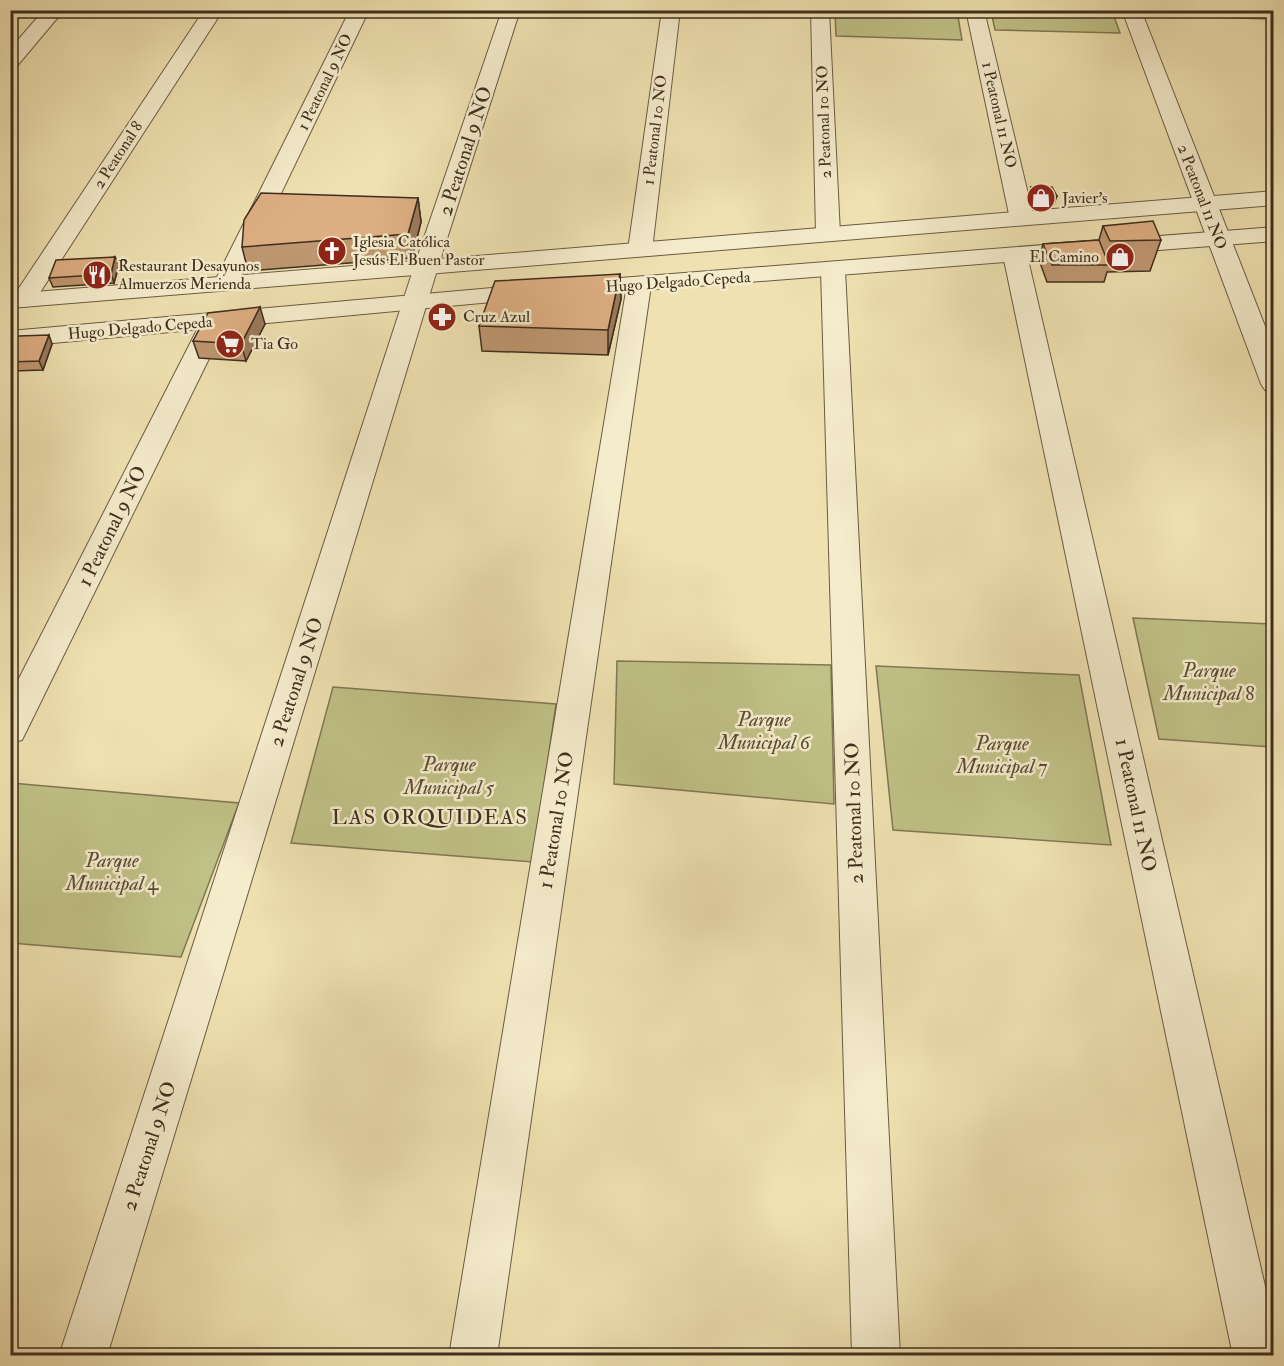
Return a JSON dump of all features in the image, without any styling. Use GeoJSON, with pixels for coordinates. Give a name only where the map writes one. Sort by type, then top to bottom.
{"type":"FeatureCollection","features":[{"type":"Feature","properties":{"kind":"street"},"geometry":{"type":"LineString","coordinates":[[10,62],[54,10]]}},
{"type":"Feature","properties":{"kind":"street","name":"2 Peatonal 8"},"geometry":{"type":"LineString","coordinates":[[16,301],[214,10]]}},
{"type":"Feature","properties":{"kind":"street","name":"1 Peatonal 9 NO"},"geometry":{"type":"LineString","coordinates":[[226,284],[360,10]]}},
{"type":"Feature","properties":{"kind":"street","name":"2 Peatonal 9 NO"},"geometry":{"type":"LineString","coordinates":[[83,1356],[426,267],[511,10]]}},
{"type":"Feature","properties":{"kind":"street","name":"1 Peatonal 10 NO"},"geometry":{"type":"LineString","coordinates":[[640,250],[671,10]]}},
{"type":"Feature","properties":{"kind":"street","name":"2 Peatonal 10 NO"},"geometry":{"type":"LineString","coordinates":[[820,10],[828,234]]}},
{"type":"Feature","properties":{"kind":"street","name":"1 Peatonal 11 NO"},"geometry":{"type":"LineString","coordinates":[[975,10],[1022,219]]}},
{"type":"Feature","properties":{"kind":"street","name":"2 Peatonal 11 NO"},"geometry":{"type":"LineString","coordinates":[[1131,10],[1274,384]]}},
{"type":"Feature","properties":{"kind":"street"},"geometry":{"type":"LineString","coordinates":[[1268,199],[1251,206],[1249,211],[1252,219],[1259,225],[1274,231]]}},
{"type":"Feature","properties":{"kind":"street","name":"Hugo Delgado Cepeda"},"geometry":{"type":"LineString","coordinates":[[16,301],[1268,199]]}},
{"type":"Feature","properties":{"kind":"street"},"geometry":{"type":"LineString","coordinates":[[1131,210],[1150,214],[1168,222],[1167,237],[1159,243]]}},
{"type":"Feature","properties":{"kind":"street","name":"Hugo Delgado Cepeda"},"geometry":{"type":"LineString","coordinates":[[10,339],[492,295],[833,270],[1218,238],[1274,231]]}},
{"type":"Feature","properties":{"kind":"street","name":"1 Peatonal 11 NO"},"geometry":{"type":"LineString","coordinates":[[1016,255],[1257,1356]]}},
{"type":"Feature","properties":{"kind":"street"},"geometry":{"type":"LineString","coordinates":[[491,262],[477,268],[472,276],[473,284],[492,295]]}},
{"type":"Feature","properties":{"kind":"street","name":"2 Peatonal 10 NO"},"geometry":{"type":"LineString","coordinates":[[833,270],[876,1356]]}},
{"type":"Feature","properties":{"kind":"street"},"geometry":{"type":"LineString","coordinates":[[347,273],[365,279],[373,285],[373,294],[349,309]]}},
{"type":"Feature","properties":{"kind":"street","name":"1 Peatonal 10 NO"},"geometry":{"type":"LineString","coordinates":[[473,1356],[639,285]]}},
{"type":"Feature","properties":{"kind":"street","name":"1 Peatonal 9 NO"},"geometry":{"type":"LineString","coordinates":[[10,730],[214,322]]}},
{"type":"Feature","properties":{"kind":"green space"},"geometry":{"type":"Polygon","coordinates":[[[835,11],[957,11],[962,40],[836,36],[835,11]]]}},
{"type":"Feature","properties":{"kind":"green space"},"geometry":{"type":"Polygon","coordinates":[[[991,11],[1112,11],[1120,33],[995,30],[991,11]]]}},
{"type":"Feature","properties":{"kind":"green space"},"geometry":{"type":"Polygon","coordinates":[[[1159,11],[1273,11],[1273,19],[1161,16],[1159,11]]]}},
{"type":"Feature","properties":{"kind":"green space","name":"Parque Municipal 8"},"geometry":{"type":"Polygon","coordinates":[[[1133,618],[1273,624],[1273,747],[1159,739],[1133,618]]]}},
{"type":"Feature","properties":{"kind":"green space","name":"Parque Municipal 6"},"geometry":{"type":"Polygon","coordinates":[[[617,661],[831,665],[834,804],[614,784],[617,661]]]}},
{"type":"Feature","properties":{"kind":"green space","name":"Parque Municipal 7"},"geometry":{"type":"Polygon","coordinates":[[[876,666],[1079,675],[1111,845],[893,830],[876,666]]]}},
{"type":"Feature","properties":{"kind":"green space","name":"Parque Municipal 5"},"geometry":{"type":"Polygon","coordinates":[[[333,687],[556,704],[533,862],[291,843],[333,687]]]}},
{"type":"Feature","properties":{"kind":"green space","name":"Parque Municipal 4"},"geometry":{"type":"Polygon","coordinates":[[[11,783],[239,803],[181,957],[11,943],[11,783]]]}},
{"type":"Feature","properties":{"kind":"building"},"geometry":{"type":"Polygon","coordinates":[[[1031,187],[1052,187],[1057,196],[1040,196],[1031,187]]]}},
{"type":"Feature","properties":{"kind":"building"},"geometry":{"type":"Polygon","coordinates":[[[261,193],[418,198],[408,234],[242,247],[244,220],[261,193]]]}},
{"type":"Feature","properties":{"kind":"building"},"geometry":{"type":"Polygon","coordinates":[[[1153,221],[1161,240],[1110,241],[1103,226],[1153,221]]]}},
{"type":"Feature","properties":{"kind":"building"},"geometry":{"type":"Polygon","coordinates":[[[1099,240],[1109,265],[1052,265],[1043,244],[1099,240]]]}},
{"type":"Feature","properties":{"kind":"building"},"geometry":{"type":"Polygon","coordinates":[[[115,257],[111,274],[49,278],[56,260],[115,257]]]}},
{"type":"Feature","properties":{"kind":"building"},"geometry":{"type":"Polygon","coordinates":[[[620,274],[608,330],[479,326],[495,281],[620,274]]]}},
{"type":"Feature","properties":{"kind":"building"},"geometry":{"type":"Polygon","coordinates":[[[260,307],[241,344],[193,341],[208,313],[260,307]]]}},
{"type":"Feature","properties":{"kind":"building"},"geometry":{"type":"Polygon","coordinates":[[[49,335],[39,361],[10,362],[18,336],[49,335]]]}},
{"type":"Feature","properties":{"kind":"place","name":"Javier's"},"geometry":{"type":"Point","coordinates":[1041,198]}},
{"type":"Feature","properties":{"kind":"place","name":"Iglesia Católica Jesús El Buen Pastor"},"geometry":{"type":"Point","coordinates":[332,251]}},
{"type":"Feature","properties":{"kind":"place","name":"El Camino"},"geometry":{"type":"Point","coordinates":[1120,257]}},
{"type":"Feature","properties":{"kind":"place","name":"Restaurant Desayunos Almuerzos Merienda"},"geometry":{"type":"Point","coordinates":[97,275]}},
{"type":"Feature","properties":{"kind":"place","name":"Cruz Azul"},"geometry":{"type":"Point","coordinates":[442,317]}},
{"type":"Feature","properties":{"kind":"place","name":"Tia Go"},"geometry":{"type":"Point","coordinates":[230,344]}},
{"type":"Feature","properties":{"kind":"district","name":"LAS ORQUIDEAS"},"geometry":{"type":"Point","coordinates":[430,817]}}]}
